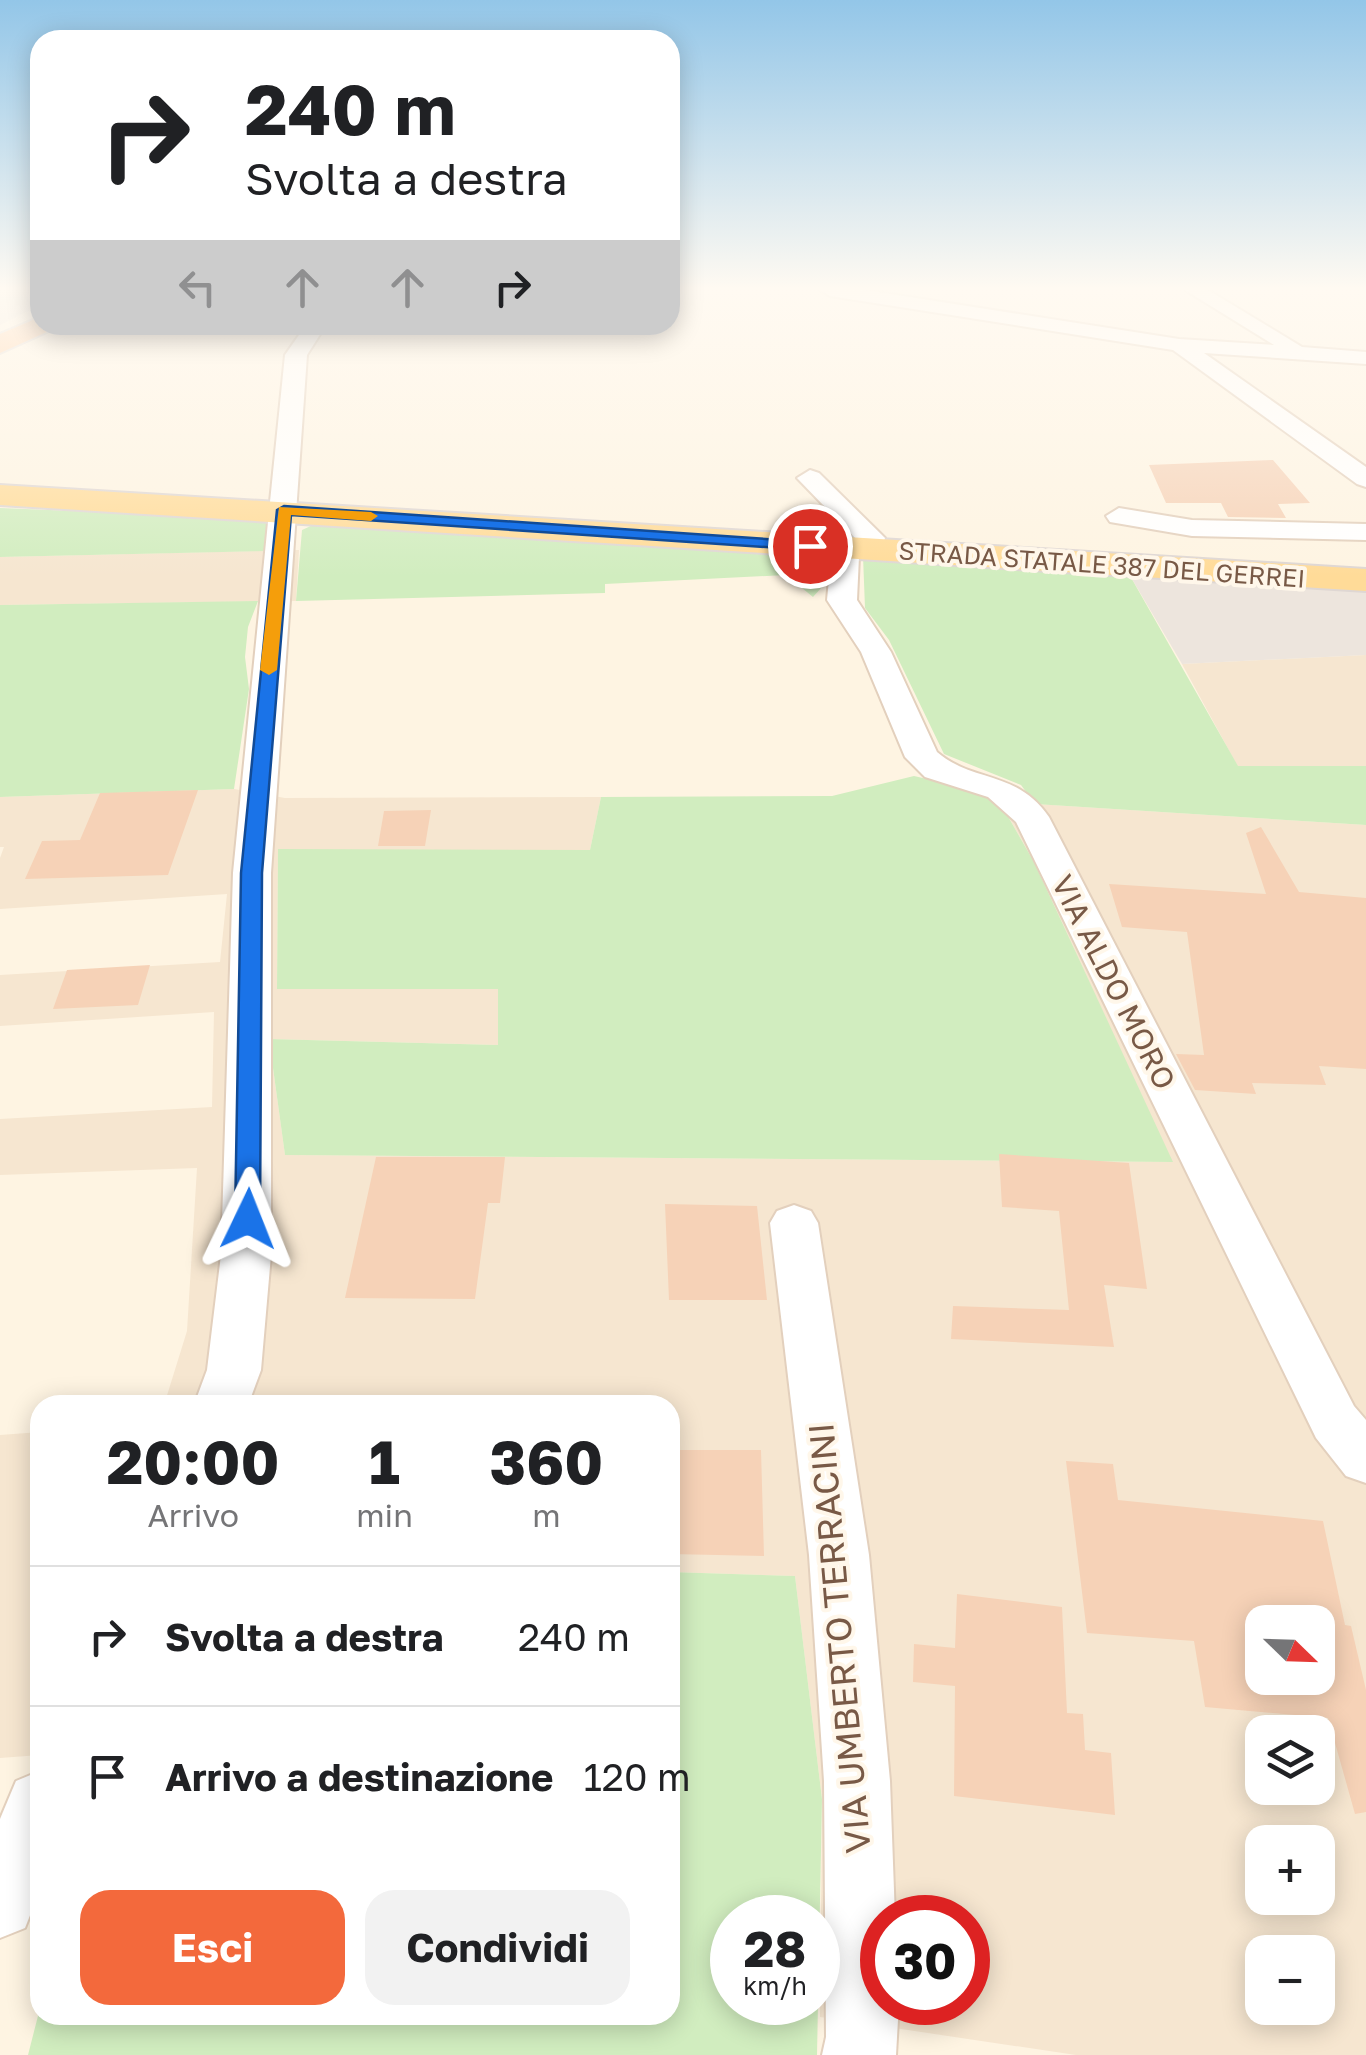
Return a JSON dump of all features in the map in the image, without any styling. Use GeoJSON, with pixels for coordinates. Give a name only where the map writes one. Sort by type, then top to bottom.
{"type":"FeatureCollection","features":[{"type":"Feature","properties":{"kind":"main road","name":"STRADA STATALE 387 DEL GERREI"},"geometry":{"type":"LineString","coordinates":[[0,496],[284,510],[1366,580]]}},
{"type":"Feature","properties":{"kind":"street"},"geometry":{"type":"LineString","coordinates":[[225,1395],[234,1370],[246,1254],[252,873],[294,386]]}},
{"type":"Feature","properties":{"kind":"street"},"geometry":{"type":"LineString","coordinates":[[1236,386],[1366,479]]}},
{"type":"Feature","properties":{"kind":"street"},"geometry":{"type":"LineString","coordinates":[[1334,456],[1366,456]]}},
{"type":"Feature","properties":{"kind":"street"},"geometry":{"type":"LineString","coordinates":[[810,478],[872,538],[858,549]]}},
{"type":"Feature","properties":{"kind":"street"},"geometry":{"type":"LineString","coordinates":[[1119,516],[1192,528],[1366,532]]}},
{"type":"Feature","properties":{"kind":"street","name":"VIA ALDO MORO"},"geometry":{"type":"LineString","coordinates":[[858,549],[842,600],[876,652],[922,757],[937,770],[1000,790],[1031,816],[1336,1422],[1366,1460]]}},
{"type":"Feature","properties":{"kind":"street","name":"VIA UMBERTO TERRACINI"},"geometry":{"type":"LineString","coordinates":[[794,1222],[839,1554],[857,1781],[863,2038],[859,2055]]}},
{"type":"Feature","properties":{"kind":"street"},"geometry":{"type":"LineString","coordinates":[[0,1903],[30,1829]]}},
{"type":"Feature","properties":{"kind":"shaded area"},"geometry":{"type":"Polygon","coordinates":[[[299,550],[296,601],[0,605],[0,557],[299,550]]]}},
{"type":"Feature","properties":{"kind":"shaded area"},"geometry":{"type":"Polygon","coordinates":[[[1129,574],[1366,588],[1366,655],[1182,664],[1129,574]]]}},
{"type":"Feature","properties":{"kind":"shaded area"},"geometry":{"type":"Polygon","coordinates":[[[1366,655],[1366,766],[1238,767],[1182,664],[1366,655]]]}},
{"type":"Feature","properties":{"kind":"shaded area"},"geometry":{"type":"Polygon","coordinates":[[[234,789],[285,798],[601,797],[590,850],[278,850],[277,989],[498,988],[499,1045],[269,1039],[285,1155],[1172,1162],[1034,862],[1002,806],[1035,804],[1366,825],[1366,2055],[1076,2055],[874,2025],[990,2025],[990,1895],[860,1895],[860,2023],[840,2020],[840,1895],[821,1895],[822,1799],[795,1576],[680,1572],[680,1395],[167,1395],[187,1331],[197,1168],[0,1175],[0,1119],[212,1107],[214,1012],[0,1026],[0,975],[220,962],[227,894],[0,909],[0,858],[4,847],[0,847],[0,797],[234,789]]]}},
{"type":"Feature","properties":{"kind":"shaded area"},"geometry":{"type":"Polygon","coordinates":[[[30,1433],[30,1756],[0,1758],[0,1435],[30,1433]]]}},
{"type":"Feature","properties":{"kind":"green space"},"geometry":{"type":"Polygon","coordinates":[[[0,508],[224,517],[271,523],[268,551],[0,557],[0,508]]]}},
{"type":"Feature","properties":{"kind":"green space"},"geometry":{"type":"Polygon","coordinates":[[[315,524],[830,558],[830,564],[826,579],[813,597],[786,575],[605,584],[605,593],[296,601],[302,530],[315,524]]]}},
{"type":"Feature","properties":{"kind":"green space"},"geometry":{"type":"Polygon","coordinates":[[[863,556],[1129,574],[1238,766],[1366,766],[1366,825],[1035,804],[1021,785],[944,754],[889,640],[865,608],[863,556]]]}},
{"type":"Feature","properties":{"kind":"green space"},"geometry":{"type":"Polygon","coordinates":[[[258,601],[248,627],[245,657],[249,689],[234,789],[0,797],[0,605],[258,601]]]}},
{"type":"Feature","properties":{"kind":"green space"},"geometry":{"type":"Polygon","coordinates":[[[914,776],[975,790],[1002,806],[1034,862],[1173,1162],[285,1155],[269,1039],[498,1045],[498,989],[277,989],[278,849],[590,850],[601,797],[832,796],[914,776]]]}},
{"type":"Feature","properties":{"kind":"green space"},"geometry":{"type":"Polygon","coordinates":[[[680,1572],[795,1576],[822,1799],[820,1895],[710,1895],[710,2025],[818,2025],[817,2055],[28,2055],[36,2025],[680,2025],[680,1572]]]}},
{"type":"Feature","properties":{"kind":"building"},"geometry":{"type":"Polygon","coordinates":[[[1273,460],[1310,503],[1278,504],[1286,518],[1228,517],[1221,503],[1166,503],[1149,465],[1273,460]]]}},
{"type":"Feature","properties":{"kind":"building"},"geometry":{"type":"Polygon","coordinates":[[[198,790],[168,875],[25,879],[42,841],[80,840],[100,793],[198,790]]]}},
{"type":"Feature","properties":{"kind":"building"},"geometry":{"type":"Polygon","coordinates":[[[431,810],[425,846],[378,846],[384,811],[431,810]]]}},
{"type":"Feature","properties":{"kind":"building"},"geometry":{"type":"Polygon","coordinates":[[[1261,827],[1299,892],[1366,898],[1366,1069],[1319,1066],[1326,1085],[1252,1083],[1256,1094],[1195,1090],[1176,1054],[1204,1055],[1187,932],[1122,927],[1109,884],[1266,894],[1246,833],[1261,827]]]}},
{"type":"Feature","properties":{"kind":"building"},"geometry":{"type":"Polygon","coordinates":[[[150,965],[138,1005],[53,1009],[67,970],[150,965]]]}},
{"type":"Feature","properties":{"kind":"building"},"geometry":{"type":"Polygon","coordinates":[[[999,1154],[1129,1163],[1147,1289],[1104,1285],[1114,1347],[951,1339],[953,1306],[1069,1310],[1059,1211],[1002,1207],[999,1154]]]}},
{"type":"Feature","properties":{"kind":"building"},"geometry":{"type":"Polygon","coordinates":[[[376,1157],[505,1157],[500,1203],[488,1203],[475,1299],[345,1298],[376,1157]]]}},
{"type":"Feature","properties":{"kind":"building"},"geometry":{"type":"Polygon","coordinates":[[[665,1204],[757,1206],[767,1300],[669,1300],[665,1204]]]}},
{"type":"Feature","properties":{"kind":"building"},"geometry":{"type":"Polygon","coordinates":[[[680,1450],[761,1450],[764,1556],[680,1554],[680,1450]]]}},
{"type":"Feature","properties":{"kind":"building"},"geometry":{"type":"Polygon","coordinates":[[[1066,1461],[1113,1464],[1118,1500],[1323,1521],[1345,1625],[1351,1626],[1366,1690],[1366,1812],[1355,1814],[1335,1743],[1335,1715],[1205,1707],[1194,1641],[1087,1633],[1066,1461]]]}},
{"type":"Feature","properties":{"kind":"building"},"geometry":{"type":"Polygon","coordinates":[[[957,1594],[1062,1607],[1067,1713],[1083,1714],[1085,1750],[1111,1753],[1115,1815],[954,1796],[955,1686],[913,1682],[914,1644],[955,1648],[957,1594]]]}},
{"type":"Feature","properties":{"kind":"slow traffic"},"geometry":{"type":"LineString","coordinates":[[269,670],[284,510],[371,516]]}},
{"type":"Feature","properties":{"kind":"route"},"geometry":{"type":"LineString","coordinates":[[248,1219],[252,873],[284,510],[810,546]]}}]}
